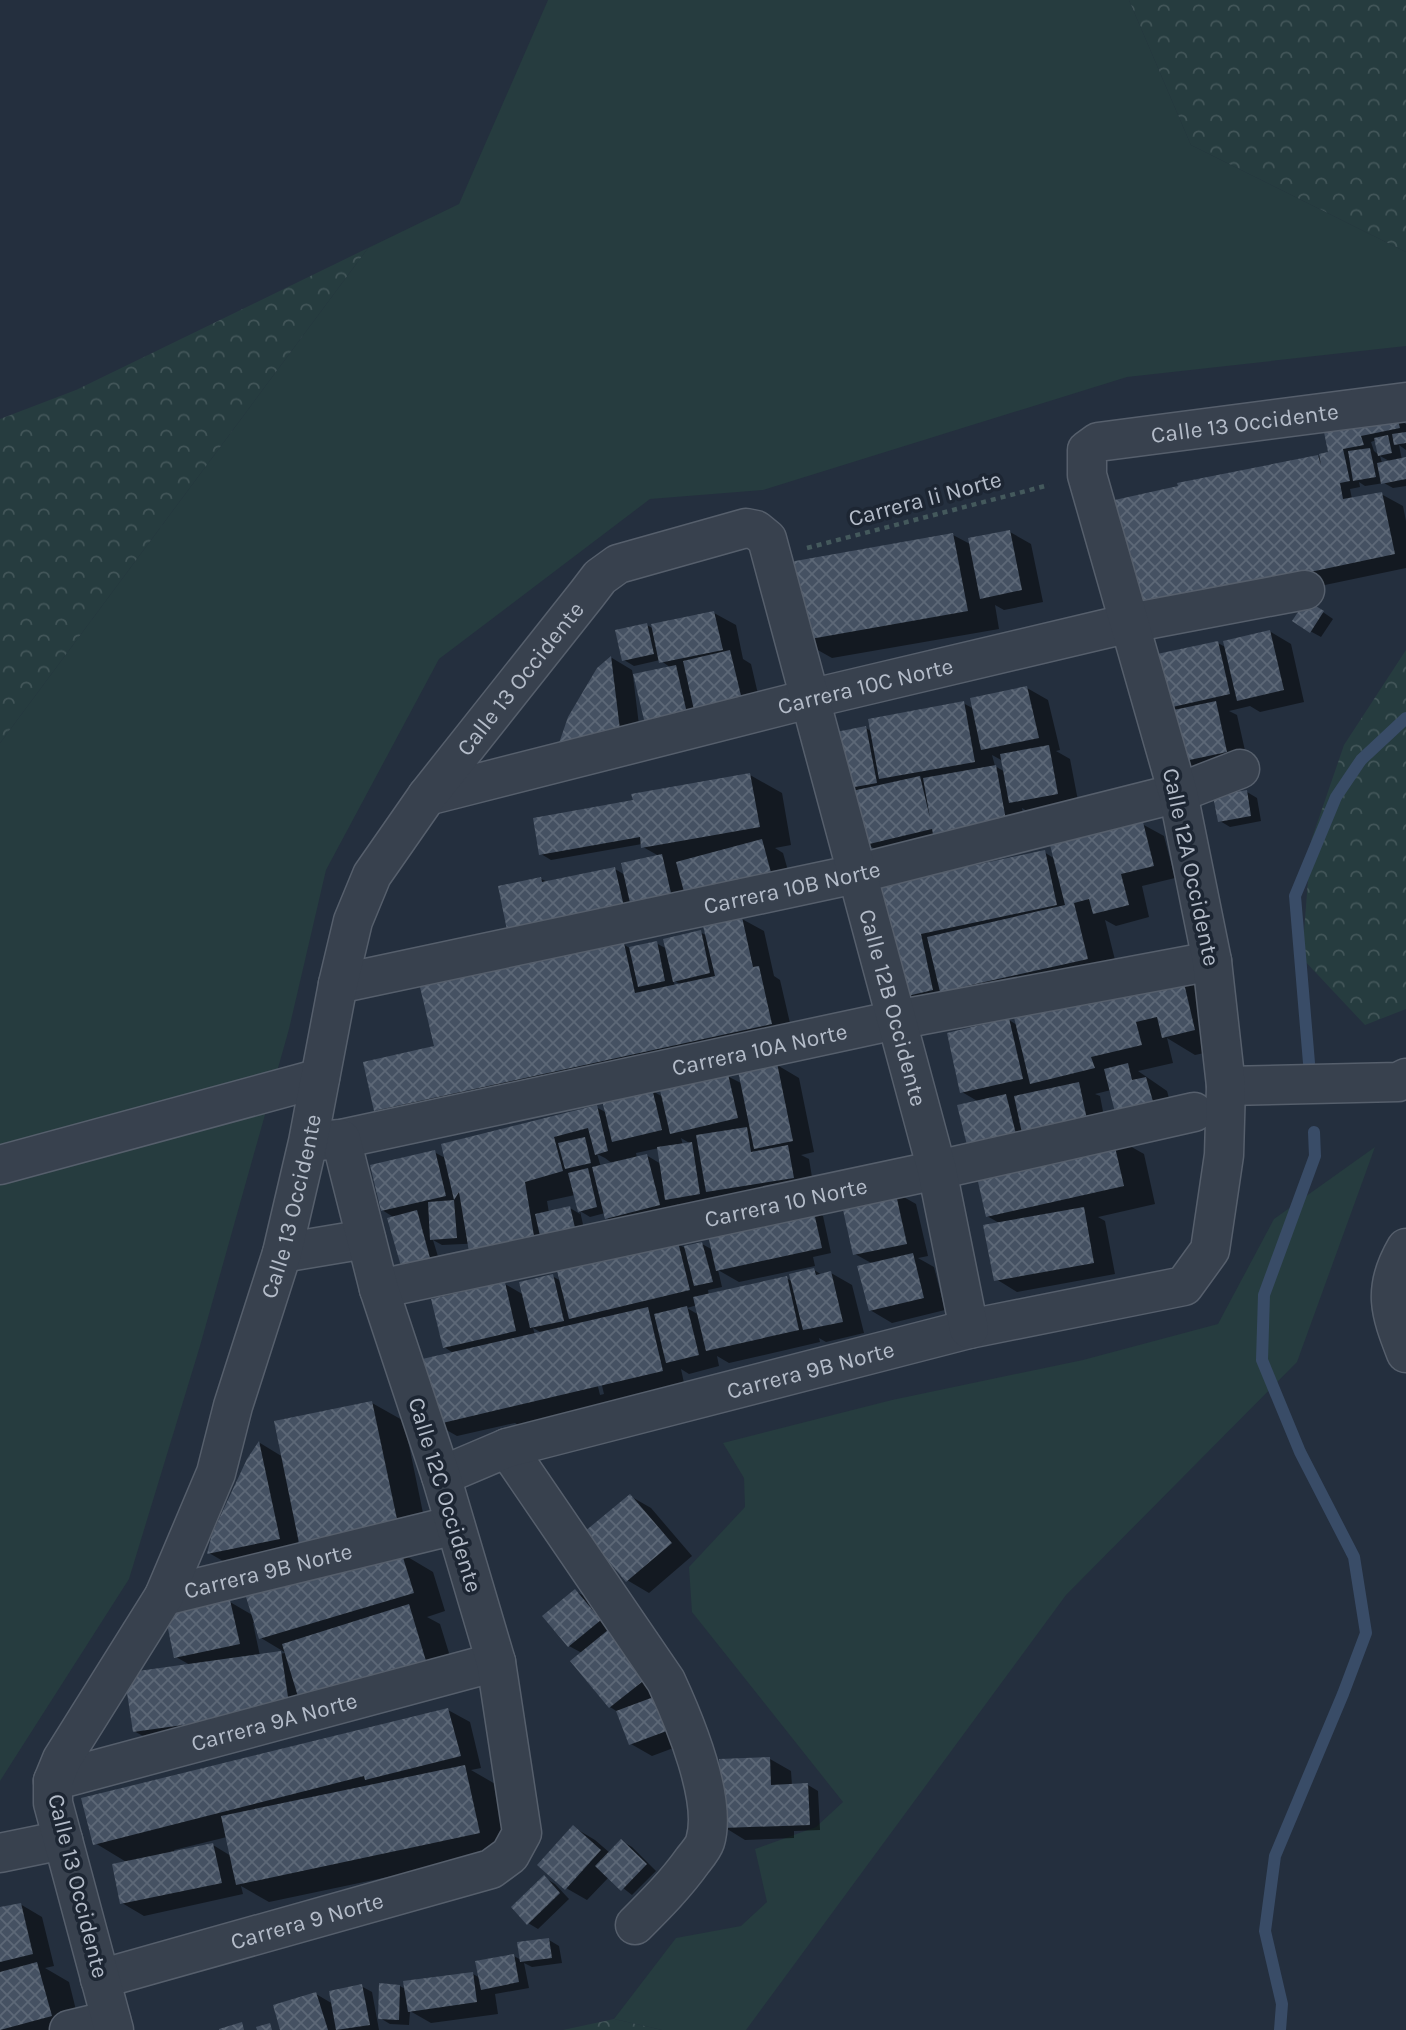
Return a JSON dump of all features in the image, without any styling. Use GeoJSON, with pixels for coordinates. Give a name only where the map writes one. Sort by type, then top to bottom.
{"type":"FeatureCollection","features":[{"type":"Feature","properties":{"kind":"street","name":"Calle 13 Occidente"},"geometry":{"type":"LineString","coordinates":[[1087,463],[1098,442],[1406,402]]}},
{"type":"Feature","properties":{"kind":"street","name":"Calle 12A Occidente"},"geometry":{"type":"LineString","coordinates":[[1087,463],[1178,793],[1212,961],[1226,1086],[1224,1155],[1210,1251],[1184,1286]]}},
{"type":"Feature","properties":{"kind":"street","name":"Calle 13 Occidente"},"geometry":{"type":"LineString","coordinates":[[113,2025],[53,1804],[53,1782],[62,1759],[164,1596],[216,1473],[233,1406],[282,1253],[325,1140],[320,1078],[353,921],[372,875],[426,796],[600,577],[618,564],[746,528],[764,544]]}},
{"type":"Feature","properties":{"kind":"street","name":"Calle 12B Occidente"},"geometry":{"type":"LineString","coordinates":[[764,544],[937,1170],[969,1329]]}},
{"type":"Feature","properties":{"kind":"street","name":"Carrera 10C Norte"},"geometry":{"type":"LineString","coordinates":[[426,796],[809,699],[1130,623],[1305,590]]}},
{"type":"Feature","properties":{"kind":"street","name":"Carrera 10B Norte"},"geometry":{"type":"LineString","coordinates":[[338,984],[856,874],[1178,793],[1240,769]]}},
{"type":"Feature","properties":{"kind":"street","name":"Carrera 10A Norte"},"geometry":{"type":"LineString","coordinates":[[325,1140],[896,1020],[1212,961]]}},
{"type":"Feature","properties":{"kind":"street"},"geometry":{"type":"LineString","coordinates":[[0,1165],[320,1078]]}},
{"type":"Feature","properties":{"kind":"street"},"geometry":{"type":"LineString","coordinates":[[1226,1086],[1398,1082],[1406,1078]]}},
{"type":"Feature","properties":{"kind":"street","name":"Carrera 10 Norte"},"geometry":{"type":"LineString","coordinates":[[379,1289],[937,1170],[1194,1112]]}},
{"type":"Feature","properties":{"kind":"street","name":"Calle 12C Occidente"},"geometry":{"type":"LineString","coordinates":[[325,1140],[366,1239],[379,1289],[441,1476],[496,1662],[522,1833],[510,1854]]}},
{"type":"Feature","properties":{"kind":"street"},"geometry":{"type":"LineString","coordinates":[[282,1253],[366,1239]]}},
{"type":"Feature","properties":{"kind":"street"},"geometry":{"type":"LineString","coordinates":[[1406,1248],[1399,1259],[1391,1287],[1392,1318],[1406,1353]]}},
{"type":"Feature","properties":{"kind":"street","name":"Carrera 9B Norte"},"geometry":{"type":"LineString","coordinates":[[441,1476],[508,1448],[969,1329],[1184,1286]]}},
{"type":"Feature","properties":{"kind":"street"},"geometry":{"type":"LineString","coordinates":[[508,1448],[666,1681],[685,1721],[695,1754],[708,1811],[705,1843],[680,1879],[635,1925]]}},
{"type":"Feature","properties":{"kind":"street","name":"Carrera 9B Norte"},"geometry":{"type":"LineString","coordinates":[[164,1596],[454,1524]]}},
{"type":"Feature","properties":{"kind":"street","name":"Carrera 9A Norte"},"geometry":{"type":"LineString","coordinates":[[53,1782],[496,1662]]}},
{"type":"Feature","properties":{"kind":"street"},"geometry":{"type":"LineString","coordinates":[[0,1853],[63,1840]]}},
{"type":"Feature","properties":{"kind":"street","name":"Carrera 9 Norte"},"geometry":{"type":"LineString","coordinates":[[100,1979],[491,1868],[510,1854]]}},
{"type":"Feature","properties":{"kind":"street"},"geometry":{"type":"LineString","coordinates":[[69,2030],[113,2025]]}},
{"type":"Feature","properties":{"kind":"path","name":"Carrera Ii Norte"},"geometry":{"type":"LineString","coordinates":[[764,544],[1087,463]]}},
{"type":"Feature","properties":{"kind":"green space"},"geometry":{"type":"Polygon","coordinates":[[[548,0],[1129,0],[1191,145],[1406,252],[1406,346],[1127,377],[763,490],[650,499],[439,659],[326,870],[289,1029],[200,1346],[129,1579],[0,1781],[0,743],[368,248],[459,204],[548,0]]]}},
{"type":"Feature","properties":{"kind":"green space"},"geometry":{"type":"Polygon","coordinates":[[[1129,0],[1406,0],[1406,252],[1191,145],[1129,0]]]}},
{"type":"Feature","properties":{"kind":"green space"},"geometry":{"type":"Polygon","coordinates":[[[368,248],[0,743],[0,419],[76,390],[368,248]]]}},
{"type":"Feature","properties":{"kind":"green space"},"geometry":{"type":"Polygon","coordinates":[[[1406,650],[1406,1009],[1365,1025],[1302,958],[1311,841],[1344,745],[1406,650]]]}},
{"type":"Feature","properties":{"kind":"green space"},"geometry":{"type":"Polygon","coordinates":[[[1375,1147],[1297,1362],[1066,1595],[746,2030],[662,2030],[614,2019],[676,1938],[741,1926],[767,1902],[755,1849],[816,1827],[843,1802],[692,1612],[689,1567],[745,1507],[744,1478],[723,1443],[892,1400],[1083,1360],[1218,1324],[1274,1219],[1375,1147]]]}},
{"type":"Feature","properties":{"kind":"green space"},"geometry":{"type":"Polygon","coordinates":[[[614,2019],[662,2030],[563,2030],[614,2019]]]}},
{"type":"Feature","properties":{"kind":"building"},"geometry":{"type":"Polygon","coordinates":[[[1397,417],[1400,428],[1361,436],[1364,445],[1343,449],[1350,481],[1340,483],[1343,499],[1382,492],[1395,554],[1135,609],[1110,501],[1178,486],[1177,483],[1318,455],[1321,465],[1319,454],[1328,452],[1324,432],[1397,417]]]}},
{"type":"Feature","properties":{"kind":"building"},"geometry":{"type":"Polygon","coordinates":[[[1406,432],[1406,443],[1394,445],[1392,434],[1406,432]]]}},
{"type":"Feature","properties":{"kind":"building"},"geometry":{"type":"Polygon","coordinates":[[[1388,435],[1392,453],[1378,456],[1374,438],[1388,435]]]}},
{"type":"Feature","properties":{"kind":"building"},"geometry":{"type":"Polygon","coordinates":[[[1370,448],[1376,477],[1353,481],[1348,451],[1370,448]]]}},
{"type":"Feature","properties":{"kind":"building"},"geometry":{"type":"Polygon","coordinates":[[[1406,457],[1406,479],[1381,484],[1377,463],[1406,457]]]}},
{"type":"Feature","properties":{"kind":"building"},"geometry":{"type":"Polygon","coordinates":[[[1010,530],[1022,590],[980,599],[968,538],[1010,530]]]}},
{"type":"Feature","properties":{"kind":"building"},"geometry":{"type":"Polygon","coordinates":[[[953,533],[968,611],[799,641],[784,563],[953,533]]]}},
{"type":"Feature","properties":{"kind":"building"},"geometry":{"type":"Polygon","coordinates":[[[1306,600],[1324,611],[1310,633],[1292,621],[1306,600]]]}},
{"type":"Feature","properties":{"kind":"building"},"geometry":{"type":"Polygon","coordinates":[[[714,611],[723,650],[659,663],[651,624],[714,611]]]}},
{"type":"Feature","properties":{"kind":"building"},"geometry":{"type":"Polygon","coordinates":[[[647,623],[654,654],[622,661],[615,630],[647,623]]]}},
{"type":"Feature","properties":{"kind":"building"},"geometry":{"type":"Polygon","coordinates":[[[1270,630],[1284,690],[1237,701],[1223,641],[1270,630]]]}},
{"type":"Feature","properties":{"kind":"building"},"geometry":{"type":"Polygon","coordinates":[[[1218,641],[1230,694],[1168,708],[1157,654],[1218,641]]]}},
{"type":"Feature","properties":{"kind":"building"},"geometry":{"type":"Polygon","coordinates":[[[730,650],[744,708],[696,719],[683,661],[730,650]]]}},
{"type":"Feature","properties":{"kind":"building"},"geometry":{"type":"Polygon","coordinates":[[[611,656],[622,746],[556,752],[568,717],[597,668],[611,656]]]}},
{"type":"Feature","properties":{"kind":"building"},"geometry":{"type":"Polygon","coordinates":[[[676,665],[689,722],[647,732],[633,674],[676,665]]]}},
{"type":"Feature","properties":{"kind":"building"},"geometry":{"type":"Polygon","coordinates":[[[1027,686],[1039,738],[981,750],[970,698],[1027,686]]]}},
{"type":"Feature","properties":{"kind":"building"},"geometry":{"type":"Polygon","coordinates":[[[964,701],[975,762],[879,779],[868,719],[964,701]]]}},
{"type":"Feature","properties":{"kind":"building"},"geometry":{"type":"Polygon","coordinates":[[[1216,701],[1227,752],[1180,762],[1169,711],[1216,701]]]}},
{"type":"Feature","properties":{"kind":"building"},"geometry":{"type":"Polygon","coordinates":[[[866,726],[877,783],[838,790],[826,734],[866,726]]]}},
{"type":"Feature","properties":{"kind":"building"},"geometry":{"type":"Polygon","coordinates":[[[1049,745],[1058,794],[1009,803],[1000,754],[1049,745]]]}},
{"type":"Feature","properties":{"kind":"building"},"geometry":{"type":"Polygon","coordinates":[[[996,765],[1006,820],[933,834],[932,829],[865,845],[852,791],[920,776],[930,818],[923,778],[996,765]]]}},
{"type":"Feature","properties":{"kind":"building"},"geometry":{"type":"Polygon","coordinates":[[[750,773],[760,827],[641,848],[640,837],[539,855],[533,818],[633,800],[631,794],[750,773]]]}},
{"type":"Feature","properties":{"kind":"building"},"geometry":{"type":"Polygon","coordinates":[[[1247,790],[1251,816],[1218,822],[1213,796],[1247,790]]]}},
{"type":"Feature","properties":{"kind":"building"},"geometry":{"type":"Polygon","coordinates":[[[1143,822],[1154,866],[1121,874],[1129,905],[1093,914],[1089,899],[1074,903],[1088,959],[940,992],[927,937],[1065,905],[1050,845],[1143,822]]]}},
{"type":"Feature","properties":{"kind":"building"},"geometry":{"type":"Polygon","coordinates":[[[762,839],[773,880],[687,903],[676,862],[762,839]]]}},
{"type":"Feature","properties":{"kind":"building"},"geometry":{"type":"Polygon","coordinates":[[[1045,850],[1057,905],[921,934],[933,990],[903,997],[878,886],[1045,850]]]}},
{"type":"Feature","properties":{"kind":"building"},"geometry":{"type":"Polygon","coordinates":[[[662,854],[674,906],[633,916],[621,863],[662,854]]]}},
{"type":"Feature","properties":{"kind":"building"},"geometry":{"type":"Polygon","coordinates":[[[615,867],[625,911],[508,935],[498,886],[541,877],[542,882],[615,867]]]}},
{"type":"Feature","properties":{"kind":"building"},"geometry":{"type":"Polygon","coordinates":[[[742,917],[753,967],[759,966],[772,1024],[374,1111],[363,1062],[434,1046],[420,987],[624,943],[635,993],[715,976],[703,926],[742,917]]]}},
{"type":"Feature","properties":{"kind":"building"},"geometry":{"type":"Polygon","coordinates":[[[701,930],[710,973],[673,982],[663,939],[701,930]]]}},
{"type":"Feature","properties":{"kind":"building"},"geometry":{"type":"Polygon","coordinates":[[[657,941],[665,981],[638,987],[629,947],[657,941]]]}},
{"type":"Feature","properties":{"kind":"building"},"geometry":{"type":"Polygon","coordinates":[[[1181,970],[1195,1030],[1162,1038],[1157,1017],[1136,1022],[1142,1045],[1091,1057],[1095,1068],[1030,1084],[1012,1009],[1181,970]]]}},
{"type":"Feature","properties":{"kind":"building"},"geometry":{"type":"Polygon","coordinates":[[[1009,1018],[1023,1079],[960,1093],[947,1033],[1009,1018]]]}},
{"type":"Feature","properties":{"kind":"building"},"geometry":{"type":"Polygon","coordinates":[[[777,1063],[793,1141],[754,1149],[738,1071],[777,1063]]]}},
{"type":"Feature","properties":{"kind":"building"},"geometry":{"type":"Polygon","coordinates":[[[1128,1063],[1132,1080],[1146,1077],[1154,1105],[1119,1128],[1104,1069],[1128,1063]]]}},
{"type":"Feature","properties":{"kind":"building"},"geometry":{"type":"Polygon","coordinates":[[[728,1074],[738,1118],[670,1134],[660,1090],[728,1074]]]}},
{"type":"Feature","properties":{"kind":"building"},"geometry":{"type":"Polygon","coordinates":[[[1079,1082],[1088,1124],[1023,1138],[1014,1096],[1079,1082]]]}},
{"type":"Feature","properties":{"kind":"building"},"geometry":{"type":"Polygon","coordinates":[[[652,1088],[662,1130],[612,1142],[602,1100],[652,1088]]]}},
{"type":"Feature","properties":{"kind":"building"},"geometry":{"type":"Polygon","coordinates":[[[1006,1094],[1017,1138],[968,1149],[957,1105],[1006,1094]]]}},
{"type":"Feature","properties":{"kind":"building"},"geometry":{"type":"Polygon","coordinates":[[[597,1105],[608,1151],[595,1155],[588,1128],[554,1137],[563,1171],[525,1182],[535,1242],[469,1252],[459,1192],[454,1200],[441,1144],[597,1105]]]}},
{"type":"Feature","properties":{"kind":"building"},"geometry":{"type":"Polygon","coordinates":[[[747,1127],[751,1152],[788,1145],[794,1178],[706,1192],[696,1135],[747,1127]]]}},
{"type":"Feature","properties":{"kind":"building"},"geometry":{"type":"Polygon","coordinates":[[[1112,1134],[1124,1186],[986,1217],[974,1164],[1112,1134]]]}},
{"type":"Feature","properties":{"kind":"building"},"geometry":{"type":"Polygon","coordinates":[[[585,1137],[591,1163],[565,1169],[558,1143],[585,1137]]]}},
{"type":"Feature","properties":{"kind":"building"},"geometry":{"type":"Polygon","coordinates":[[[692,1142],[700,1194],[665,1200],[657,1147],[692,1142]]]}},
{"type":"Feature","properties":{"kind":"building"},"geometry":{"type":"Polygon","coordinates":[[[435,1150],[446,1196],[381,1211],[370,1165],[435,1150]]]}},
{"type":"Feature","properties":{"kind":"building"},"geometry":{"type":"Polygon","coordinates":[[[647,1154],[660,1205],[605,1219],[592,1167],[647,1154]]]}},
{"type":"Feature","properties":{"kind":"building"},"geometry":{"type":"Polygon","coordinates":[[[588,1168],[597,1207],[578,1212],[568,1173],[588,1168]]]}},
{"type":"Feature","properties":{"kind":"building"},"geometry":{"type":"Polygon","coordinates":[[[895,1190],[907,1244],[853,1255],[841,1201],[895,1190]]]}},
{"type":"Feature","properties":{"kind":"building"},"geometry":{"type":"Polygon","coordinates":[[[454,1200],[457,1238],[430,1240],[428,1202],[454,1200]]]}},
{"type":"Feature","properties":{"kind":"building"},"geometry":{"type":"Polygon","coordinates":[[[570,1206],[576,1232],[541,1240],[535,1214],[570,1206]]]}},
{"type":"Feature","properties":{"kind":"building"},"geometry":{"type":"Polygon","coordinates":[[[1084,1207],[1094,1263],[994,1281],[983,1225],[1084,1207]]]}},
{"type":"Feature","properties":{"kind":"building"},"geometry":{"type":"Polygon","coordinates":[[[813,1208],[822,1248],[716,1271],[707,1231],[813,1208]]]}},
{"type":"Feature","properties":{"kind":"building"},"geometry":{"type":"Polygon","coordinates":[[[417,1210],[430,1258],[401,1266],[387,1218],[417,1210]]]}},
{"type":"Feature","properties":{"kind":"building"},"geometry":{"type":"Polygon","coordinates":[[[678,1242],[690,1290],[569,1319],[557,1271],[678,1242]]]}},
{"type":"Feature","properties":{"kind":"building"},"geometry":{"type":"Polygon","coordinates":[[[702,1242],[713,1282],[694,1286],[684,1246],[702,1242]]]}},
{"type":"Feature","properties":{"kind":"building"},"geometry":{"type":"Polygon","coordinates":[[[913,1253],[924,1298],[869,1311],[857,1266],[913,1253]]]}},
{"type":"Feature","properties":{"kind":"building"},"geometry":{"type":"Polygon","coordinates":[[[814,1268],[816,1275],[831,1271],[843,1322],[803,1330],[789,1274],[814,1268]]]}},
{"type":"Feature","properties":{"kind":"building"},"geometry":{"type":"Polygon","coordinates":[[[553,1274],[564,1321],[530,1328],[519,1282],[553,1274]]]}},
{"type":"Feature","properties":{"kind":"building"},"geometry":{"type":"Polygon","coordinates":[[[787,1276],[799,1330],[706,1351],[693,1297],[787,1276]]]}},
{"type":"Feature","properties":{"kind":"building"},"geometry":{"type":"Polygon","coordinates":[[[505,1282],[516,1331],[443,1348],[431,1299],[505,1282]]]}},
{"type":"Feature","properties":{"kind":"building"},"geometry":{"type":"Polygon","coordinates":[[[687,1306],[699,1355],[666,1363],[654,1314],[687,1306]]]}},
{"type":"Feature","properties":{"kind":"building"},"geometry":{"type":"Polygon","coordinates":[[[648,1307],[663,1371],[434,1425],[418,1360],[648,1307]]]}},
{"type":"Feature","properties":{"kind":"building"},"geometry":{"type":"Polygon","coordinates":[[[372,1401],[398,1524],[299,1543],[274,1421],[372,1401]]]}},
{"type":"Feature","properties":{"kind":"building"},"geometry":{"type":"Polygon","coordinates":[[[259,1441],[280,1539],[207,1554],[212,1534],[247,1459],[259,1441]]]}},
{"type":"Feature","properties":{"kind":"building"},"geometry":{"type":"Polygon","coordinates":[[[630,1494],[672,1543],[626,1582],[584,1532],[630,1494]]]}},
{"type":"Feature","properties":{"kind":"building"},"geometry":{"type":"Polygon","coordinates":[[[401,1551],[414,1593],[259,1639],[246,1597],[401,1551]]]}},
{"type":"Feature","properties":{"kind":"building"},"geometry":{"type":"Polygon","coordinates":[[[575,1589],[601,1620],[568,1647],[542,1616],[575,1589]]]}},
{"type":"Feature","properties":{"kind":"building"},"geometry":{"type":"Polygon","coordinates":[[[230,1600],[240,1644],[174,1658],[165,1614],[230,1600]]]}},
{"type":"Feature","properties":{"kind":"building"},"geometry":{"type":"Polygon","coordinates":[[[409,1604],[426,1661],[299,1700],[282,1644],[409,1604]]]}},
{"type":"Feature","properties":{"kind":"building"},"geometry":{"type":"Polygon","coordinates":[[[608,1630],[647,1678],[609,1708],[570,1661],[608,1630]]]}},
{"type":"Feature","properties":{"kind":"building"},"geometry":{"type":"Polygon","coordinates":[[[281,1651],[290,1710],[133,1732],[124,1673],[281,1651]]]}},
{"type":"Feature","properties":{"kind":"building"},"geometry":{"type":"Polygon","coordinates":[[[659,1695],[672,1729],[629,1745],[616,1711],[659,1695]]]}},
{"type":"Feature","properties":{"kind":"building"},"geometry":{"type":"Polygon","coordinates":[[[448,1708],[461,1756],[365,1780],[364,1776],[93,1845],[81,1798],[448,1708]]]}},
{"type":"Feature","properties":{"kind":"building"},"geometry":{"type":"Polygon","coordinates":[[[770,1757],[771,1785],[808,1783],[810,1825],[722,1828],[719,1759],[770,1757]]]}},
{"type":"Feature","properties":{"kind":"building"},"geometry":{"type":"Polygon","coordinates":[[[465,1765],[480,1833],[236,1885],[221,1816],[465,1765]]]}},
{"type":"Feature","properties":{"kind":"building"},"geometry":{"type":"Polygon","coordinates":[[[573,1825],[601,1850],[565,1890],[537,1865],[573,1825]]]}},
{"type":"Feature","properties":{"kind":"building"},"geometry":{"type":"Polygon","coordinates":[[[621,1839],[647,1864],[621,1891],[595,1866],[621,1839]]]}},
{"type":"Feature","properties":{"kind":"building"},"geometry":{"type":"Polygon","coordinates":[[[213,1843],[222,1883],[120,1904],[112,1864],[213,1843]]]}},
{"type":"Feature","properties":{"kind":"building"},"geometry":{"type":"Polygon","coordinates":[[[544,1875],[560,1893],[527,1925],[511,1907],[544,1875]]]}},
{"type":"Feature","properties":{"kind":"building"},"geometry":{"type":"Polygon","coordinates":[[[21,1903],[33,1954],[0,1962],[0,1907],[21,1903]]]}},
{"type":"Feature","properties":{"kind":"building"},"geometry":{"type":"Polygon","coordinates":[[[549,1938],[552,1958],[520,1962],[517,1942],[549,1938]]]}},
{"type":"Feature","properties":{"kind":"building"},"geometry":{"type":"Polygon","coordinates":[[[514,1954],[519,1982],[481,1990],[475,1961],[514,1954]]]}},
{"type":"Feature","properties":{"kind":"building"},"geometry":{"type":"Polygon","coordinates":[[[37,1962],[52,2016],[0,2030],[0,1972],[37,1962]]]}},
{"type":"Feature","properties":{"kind":"building"},"geometry":{"type":"Polygon","coordinates":[[[473,1972],[477,2002],[408,2012],[403,1981],[473,1972]]]}},
{"type":"Feature","properties":{"kind":"building"},"geometry":{"type":"Polygon","coordinates":[[[379,1983],[400,1985],[399,2020],[378,2019],[379,1983]]]}},
{"type":"Feature","properties":{"kind":"building"},"geometry":{"type":"Polygon","coordinates":[[[362,1984],[370,2025],[336,2030],[329,1991],[362,1984]]]}},
{"type":"Feature","properties":{"kind":"building"},"geometry":{"type":"Polygon","coordinates":[[[316,1992],[328,2030],[280,2030],[273,2005],[316,1992]]]}},
{"type":"Feature","properties":{"kind":"building"},"geometry":{"type":"Polygon","coordinates":[[[242,2022],[244,2030],[219,2030],[219,2029],[242,2022]]]}},
{"type":"Feature","properties":{"kind":"building"},"geometry":{"type":"Polygon","coordinates":[[[270,2023],[272,2030],[257,2030],[256,2027],[270,2023]]]}},
{"type":"Feature","properties":{"kind":"waterway"},"geometry":{"type":"LineString","coordinates":[[1309,1063],[1295,896],[1336,797],[1361,760],[1406,718]]}},
{"type":"Feature","properties":{"kind":"waterway"},"geometry":{"type":"LineString","coordinates":[[1280,2030],[1282,2004],[1265,1931],[1275,1856],[1366,1633],[1354,1557],[1300,1452],[1262,1360],[1264,1295],[1315,1156],[1314,1132]]}}]}
